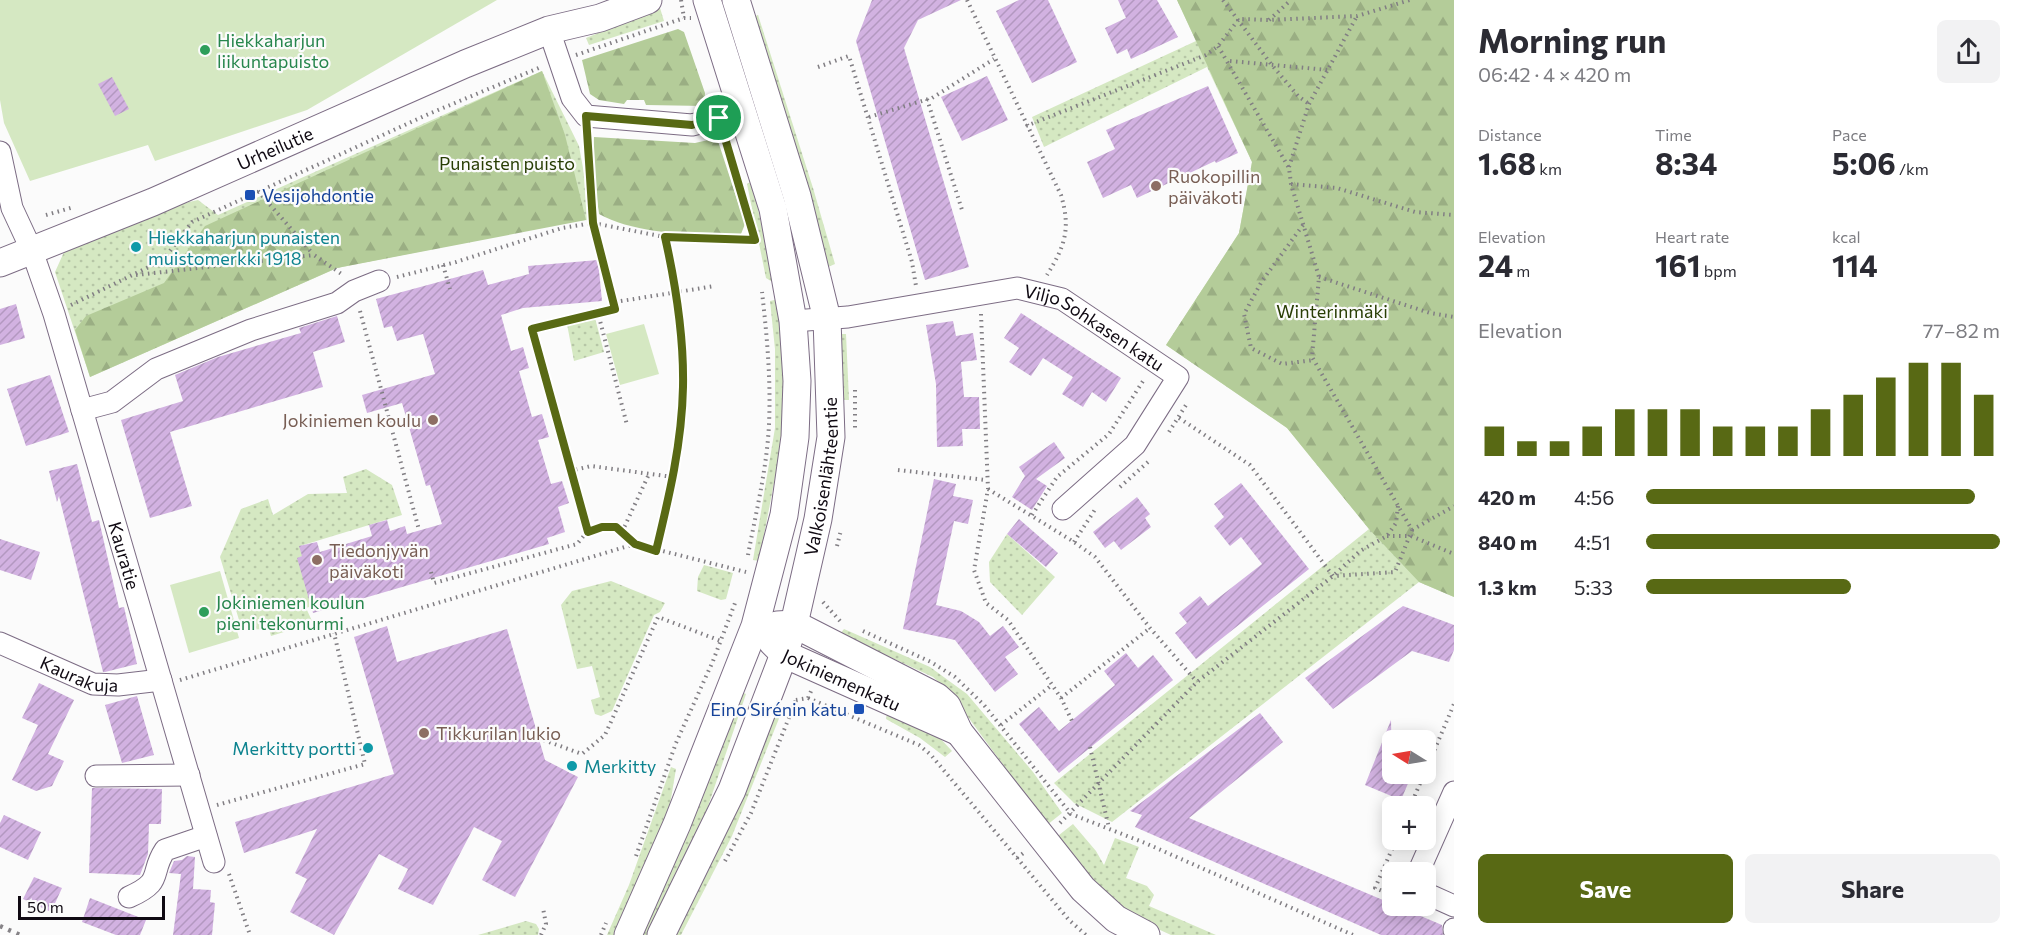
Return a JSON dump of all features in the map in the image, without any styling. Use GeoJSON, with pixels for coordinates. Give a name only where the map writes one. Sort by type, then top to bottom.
{"type":"FeatureCollection","features":[{"type":"Feature","properties":{"kind":"main road","name":"Urheilutie"},"geometry":{"type":"LineString","coordinates":[[549,30],[595,0]]}},
{"type":"Feature","properties":{"kind":"main road","name":"Urheilutie"},"geometry":{"type":"LineString","coordinates":[[0,263],[153,202],[465,64],[549,30],[600,18],[648,0]]}},
{"type":"Feature","properties":{"kind":"main road","name":"Valkoisenlähteentie"},"geometry":{"type":"LineString","coordinates":[[661,935],[732,790],[784,654],[794,624],[818,519],[830,447],[827,319],[797,196],[736,0]]}},
{"type":"Feature","properties":{"kind":"main road","name":"Valkoisenlähteentie"},"geometry":{"type":"LineString","coordinates":[[628,935],[677,824],[755,626],[783,516],[795,437],[797,381],[793,321],[773,209],[742,109],[697,15]]}},
{"type":"Feature","properties":{"kind":"main road","name":"Jokiniemenkatu"},"geometry":{"type":"LineString","coordinates":[[755,626],[794,624],[937,697],[947,705],[959,732],[1083,889],[1116,919],[1146,935]]}},
{"type":"Feature","properties":{"kind":"main road","name":"Jokiniemenkatu"},"geometry":{"type":"LineString","coordinates":[[755,626],[784,654],[959,732]]}},
{"type":"Feature","properties":{"kind":"street"},"geometry":{"type":"LineString","coordinates":[[549,30],[572,98],[586,116],[692,125],[742,109]]}},
{"type":"Feature","properties":{"kind":"street"},"geometry":{"type":"LineString","coordinates":[[0,152],[6,209],[32,250]]}},
{"type":"Feature","properties":{"kind":"street","name":"Kauratie"},"geometry":{"type":"LineString","coordinates":[[32,250],[54,314],[214,862]]}},
{"type":"Feature","properties":{"kind":"street"},"geometry":{"type":"LineString","coordinates":[[82,410],[112,402],[156,369],[251,330],[337,303],[348,283],[379,281]]}},
{"type":"Feature","properties":{"kind":"street","name":"Viljo Sohkasen katu"},"geometry":{"type":"LineString","coordinates":[[793,321],[827,319],[1017,288],[1038,291],[1062,299],[1178,377],[1135,445],[1063,510]]}},
{"type":"Feature","properties":{"kind":"street","name":"Kaurakuja"},"geometry":{"type":"LineString","coordinates":[[0,643],[93,684],[118,685],[161,680]]}},
{"type":"Feature","properties":{"kind":"street"},"geometry":{"type":"LineString","coordinates":[[96,776],[189,775]]}},
{"type":"Feature","properties":{"kind":"street"},"geometry":{"type":"LineString","coordinates":[[1423,862],[1454,792]]}},
{"type":"Feature","properties":{"kind":"street"},"geometry":{"type":"LineString","coordinates":[[129,897],[151,884],[165,850],[206,836]]}},
{"type":"Feature","properties":{"kind":"street"},"geometry":{"type":"LineString","coordinates":[[1436,898],[1454,906]]}},
{"type":"Feature","properties":{"kind":"path"},"geometry":{"type":"LineString","coordinates":[[54,314],[163,260],[192,222],[258,191],[475,94],[559,60],[697,15],[681,0]]}},
{"type":"Feature","properties":{"kind":"path"},"geometry":{"type":"LineString","coordinates":[[967,0],[1061,195],[1068,221],[1059,255],[1044,279],[1054,282]]}},
{"type":"Feature","properties":{"kind":"path"},"geometry":{"type":"LineString","coordinates":[[1223,0],[1228,10],[1239,18],[1271,64],[1298,96],[1309,104]]}},
{"type":"Feature","properties":{"kind":"path"},"geometry":{"type":"LineString","coordinates":[[1269,20],[1291,0]]}},
{"type":"Feature","properties":{"kind":"path"},"geometry":{"type":"LineString","coordinates":[[1239,18],[1269,20],[1357,16],[1410,0]]}},
{"type":"Feature","properties":{"kind":"path"},"geometry":{"type":"LineString","coordinates":[[1289,168],[1309,104],[1357,16]]}},
{"type":"Feature","properties":{"kind":"path"},"geometry":{"type":"LineString","coordinates":[[1026,126],[1206,55],[1218,46],[1239,18]]}},
{"type":"Feature","properties":{"kind":"path"},"geometry":{"type":"LineString","coordinates":[[1218,46],[1229,61],[1289,168],[1291,184],[1319,277],[1314,360],[1412,530]]}},
{"type":"Feature","properties":{"kind":"path"},"geometry":{"type":"LineString","coordinates":[[818,67],[849,56],[912,262],[917,292]]}},
{"type":"Feature","properties":{"kind":"path"},"geometry":{"type":"LineString","coordinates":[[869,117],[927,99],[994,59]]}},
{"type":"Feature","properties":{"kind":"path"},"geometry":{"type":"LineString","coordinates":[[1229,61],[1328,70]]}},
{"type":"Feature","properties":{"kind":"path"},"geometry":{"type":"LineString","coordinates":[[927,99],[962,210]]}},
{"type":"Feature","properties":{"kind":"path"},"geometry":{"type":"LineString","coordinates":[[586,116],[593,223],[615,309],[532,329],[588,532]]}},
{"type":"Feature","properties":{"kind":"path"},"geometry":{"type":"LineString","coordinates":[[1291,184],[1337,188],[1415,212],[1454,215]]}},
{"type":"Feature","properties":{"kind":"path"},"geometry":{"type":"LineString","coordinates":[[258,191],[314,255],[348,283],[419,530]]}},
{"type":"Feature","properties":{"kind":"path"},"geometry":{"type":"LineString","coordinates":[[743,196],[756,251]]}},
{"type":"Feature","properties":{"kind":"path"},"geometry":{"type":"LineString","coordinates":[[456,262],[562,228],[593,223],[665,237],[755,240]]}},
{"type":"Feature","properties":{"kind":"path"},"geometry":{"type":"LineString","coordinates":[[1304,225],[1262,281],[1244,314],[1251,348],[1282,364],[1314,360]]}},
{"type":"Feature","properties":{"kind":"path"},"geometry":{"type":"LineString","coordinates":[[656,551],[673,477],[683,387],[677,292],[665,237]]}},
{"type":"Feature","properties":{"kind":"path"},"geometry":{"type":"LineString","coordinates":[[132,276],[314,255]]}},
{"type":"Feature","properties":{"kind":"path"},"geometry":{"type":"LineString","coordinates":[[443,265],[450,289]]}},
{"type":"Feature","properties":{"kind":"path"},"geometry":{"type":"LineString","coordinates":[[1319,277],[1430,313],[1454,317]]}},
{"type":"Feature","properties":{"kind":"path"},"geometry":{"type":"LineString","coordinates":[[741,583],[762,486],[769,426],[769,363],[761,283]]}},
{"type":"Feature","properties":{"kind":"path"},"geometry":{"type":"LineString","coordinates":[[615,302],[715,286]]}},
{"type":"Feature","properties":{"kind":"path"},"geometry":{"type":"LineString","coordinates":[[981,307],[988,489],[974,570],[986,603],[1008,620],[1061,698],[1072,721]]}},
{"type":"Feature","properties":{"kind":"path"},"geometry":{"type":"LineString","coordinates":[[598,314],[627,425]]}},
{"type":"Feature","properties":{"kind":"path"},"geometry":{"type":"LineString","coordinates":[[988,489],[1032,515],[1057,477],[1109,434],[1146,379],[1137,373]]}},
{"type":"Feature","properties":{"kind":"path"},"geometry":{"type":"LineString","coordinates":[[1167,435],[1191,396]]}},
{"type":"Feature","properties":{"kind":"path"},"geometry":{"type":"LineString","coordinates":[[1179,418],[1250,465],[1333,576]]}},
{"type":"Feature","properties":{"kind":"path"},"geometry":{"type":"LineString","coordinates":[[1115,492],[1143,469],[1149,461]]}},
{"type":"Feature","properties":{"kind":"path"},"geometry":{"type":"LineString","coordinates":[[570,471],[591,466],[673,477]]}},
{"type":"Feature","properties":{"kind":"path"},"geometry":{"type":"LineString","coordinates":[[898,470],[986,480]]}},
{"type":"Feature","properties":{"kind":"path"},"geometry":{"type":"LineString","coordinates":[[622,532],[649,474]]}},
{"type":"Feature","properties":{"kind":"path"},"geometry":{"type":"LineString","coordinates":[[1353,935],[1071,814],[1097,782],[1197,682],[1333,576],[1360,551],[1387,536],[1396,523],[1398,506]]}},
{"type":"Feature","properties":{"kind":"path"},"geometry":{"type":"LineString","coordinates":[[1333,576],[1395,572],[1412,530],[1454,506]]}},
{"type":"Feature","properties":{"kind":"path"},"geometry":{"type":"LineString","coordinates":[[1097,507],[1074,542],[1095,557],[1149,627],[1197,682]]}},
{"type":"Feature","properties":{"kind":"path"},"geometry":{"type":"LineString","coordinates":[[431,572],[434,583],[577,544],[588,532],[602,527],[616,527],[635,544],[744,572]]}},
{"type":"Feature","properties":{"kind":"path"},"geometry":{"type":"LineString","coordinates":[[1387,536],[1410,536],[1454,554]]}},
{"type":"Feature","properties":{"kind":"path"},"geometry":{"type":"LineString","coordinates":[[161,680],[174,682],[200,676],[334,633],[635,544]]}},
{"type":"Feature","properties":{"kind":"path"},"geometry":{"type":"LineString","coordinates":[[635,857],[675,743],[721,641],[738,594]]}},
{"type":"Feature","properties":{"kind":"path"},"geometry":{"type":"LineString","coordinates":[[538,738],[582,754],[605,735],[658,617],[721,641]]}},
{"type":"Feature","properties":{"kind":"path"},"geometry":{"type":"LineString","coordinates":[[1061,698],[1149,627]]}},
{"type":"Feature","properties":{"kind":"path"},"geometry":{"type":"LineString","coordinates":[[211,807],[365,764],[334,633]]}},
{"type":"Feature","properties":{"kind":"path"},"geometry":{"type":"LineString","coordinates":[[1001,725],[1052,685]]}},
{"type":"Feature","properties":{"kind":"path"},"geometry":{"type":"LineString","coordinates":[[808,698],[919,746],[931,755],[1069,920],[1086,935]]}},
{"type":"Feature","properties":{"kind":"path"},"geometry":{"type":"LineString","coordinates":[[1436,745],[1454,704]]}},
{"type":"Feature","properties":{"kind":"path"},"geometry":{"type":"LineString","coordinates":[[1090,747],[1110,829]]}},
{"type":"Feature","properties":{"kind":"path"},"geometry":{"type":"LineString","coordinates":[[214,862],[227,866],[250,935]]}},
{"type":"Feature","properties":{"kind":"path"},"geometry":{"type":"LineString","coordinates":[[1382,872],[1375,888],[1382,891]]}},
{"type":"Feature","properties":{"kind":"path"},"geometry":{"type":"LineString","coordinates":[[541,935],[546,924],[543,909]]}},
{"type":"Feature","properties":{"kind":"path"},"geometry":{"type":"LineString","coordinates":[[601,935],[609,916]]}},
{"type":"Feature","properties":{"kind":"green space","name":"Hiekkaharjun liikuntapuisto"},"geometry":{"type":"Polygon","coordinates":[[[0,0],[497,0],[307,110],[155,161],[148,145],[30,181],[4,123],[0,100],[0,0]]]}},
{"type":"Feature","properties":{"kind":"green space","name":"Winterinmäki"},"geometry":{"type":"Polygon","coordinates":[[[1177,0],[1454,0],[1454,597],[1419,582],[1112,822],[1074,803],[1054,783],[1369,529],[1287,428],[1166,345],[1239,233],[1252,162],[1207,67],[1044,147],[1032,117],[1196,41],[1177,0]]]}},
{"type":"Feature","properties":{"kind":"green space","name":"Winterinmäki"},"geometry":{"type":"Polygon","coordinates":[[[1177,0],[1454,0],[1454,597],[1419,582],[1369,529],[1287,428],[1166,345],[1239,233],[1252,162],[1177,0]]]}},
{"type":"Feature","properties":{"kind":"green space"},"geometry":{"type":"Polygon","coordinates":[[[660,8],[664,21],[589,45],[586,38],[660,8]]]}},
{"type":"Feature","properties":{"kind":"green space"},"geometry":{"type":"Polygon","coordinates":[[[758,15],[835,264],[828,267],[751,18],[758,15]]]}},
{"type":"Feature","properties":{"kind":"green space"},"geometry":{"type":"Polygon","coordinates":[[[678,29],[684,32],[705,93],[704,106],[646,105],[644,100],[627,100],[624,104],[599,100],[590,94],[582,60],[678,29]]]}},
{"type":"Feature","properties":{"kind":"green space","name":"Punaisten puisto"},"geometry":{"type":"Polygon","coordinates":[[[542,71],[579,146],[593,223],[586,220],[569,222],[337,268],[90,377],[55,272],[64,252],[162,208],[198,200],[218,215],[542,71]]]}},
{"type":"Feature","properties":{"kind":"green space","name":"Punaisten puisto"},"geometry":{"type":"Polygon","coordinates":[[[542,71],[565,135],[586,220],[337,268],[90,377],[75,330],[86,316],[164,283],[205,226],[542,71]]]}},
{"type":"Feature","properties":{"kind":"green space"},"geometry":{"type":"Polygon","coordinates":[[[594,137],[695,143],[717,138],[745,224],[741,234],[687,234],[649,230],[614,221],[599,214],[592,162],[594,137]]]}},
{"type":"Feature","properties":{"kind":"green space"},"geometry":{"type":"Polygon","coordinates":[[[752,181],[774,283],[766,278],[747,184],[752,181]]]}},
{"type":"Feature","properties":{"kind":"green space"},"geometry":{"type":"Polygon","coordinates":[[[779,299],[785,382],[782,441],[759,561],[753,560],[775,428],[775,349],[770,301],[779,299]]]}},
{"type":"Feature","properties":{"kind":"green space"},"geometry":{"type":"Polygon","coordinates":[[[595,318],[604,352],[574,361],[567,324],[595,318]]]}},
{"type":"Feature","properties":{"kind":"green space"},"geometry":{"type":"Polygon","coordinates":[[[644,324],[659,374],[620,385],[606,334],[644,324]]]}},
{"type":"Feature","properties":{"kind":"green space"},"geometry":{"type":"Polygon","coordinates":[[[841,334],[846,334],[849,400],[843,400],[841,334]]]}},
{"type":"Feature","properties":{"kind":"green space"},"geometry":{"type":"Polygon","coordinates":[[[366,469],[392,485],[402,515],[300,546],[302,556],[298,558],[312,606],[306,608],[313,623],[271,636],[269,629],[242,630],[220,557],[241,509],[268,499],[273,515],[308,494],[347,493],[343,477],[366,469]]]}},
{"type":"Feature","properties":{"kind":"green space"},"geometry":{"type":"Polygon","coordinates":[[[1007,534],[1055,577],[1022,615],[990,582],[989,562],[1007,534]]]}},
{"type":"Feature","properties":{"kind":"green space"},"geometry":{"type":"Polygon","coordinates":[[[704,565],[733,573],[726,599],[721,600],[697,591],[698,577],[704,565]]]}},
{"type":"Feature","properties":{"kind":"green space","name":"Jokiniemen koulun pieni tekonurmi"},"geometry":{"type":"Polygon","coordinates":[[[220,571],[239,638],[189,653],[170,585],[220,571]]]}},
{"type":"Feature","properties":{"kind":"green space"},"geometry":{"type":"Polygon","coordinates":[[[611,581],[665,603],[660,612],[654,615],[612,711],[601,716],[595,714],[591,700],[600,697],[592,666],[577,669],[561,605],[572,591],[611,581]]]}},
{"type":"Feature","properties":{"kind":"green space"},"geometry":{"type":"Polygon","coordinates":[[[844,629],[930,667],[967,694],[1033,772],[1062,813],[1047,825],[949,691],[933,677],[840,634],[844,629]]]}},
{"type":"Feature","properties":{"kind":"green space"},"geometry":{"type":"Polygon","coordinates":[[[739,691],[746,694],[701,827],[648,935],[643,935],[739,691]]]}},
{"type":"Feature","properties":{"kind":"green space"},"geometry":{"type":"Polygon","coordinates":[[[776,709],[782,711],[732,836],[681,935],[674,935],[776,709]]]}},
{"type":"Feature","properties":{"kind":"green space"},"geometry":{"type":"Polygon","coordinates":[[[887,714],[936,734],[952,751],[945,757],[920,738],[886,719],[887,714]]]}},
{"type":"Feature","properties":{"kind":"green space"},"geometry":{"type":"Polygon","coordinates":[[[671,767],[676,769],[668,816],[614,935],[607,935],[629,885],[671,767]]]}},
{"type":"Feature","properties":{"kind":"green space"},"geometry":{"type":"Polygon","coordinates":[[[1073,824],[1096,851],[1104,865],[1115,838],[1139,847],[1126,878],[1147,886],[1154,895],[1149,906],[1216,935],[1171,935],[1127,915],[1054,839],[1073,824]]]}},
{"type":"Feature","properties":{"kind":"green space"},"geometry":{"type":"Polygon","coordinates":[[[526,921],[536,924],[539,929],[538,935],[478,935],[526,921]]]}},
{"type":"Feature","properties":{"kind":"building"},"geometry":{"type":"Polygon","coordinates":[[[872,0],[961,0],[918,20],[904,48],[969,267],[925,280],[856,41],[872,0]]]}},
{"type":"Feature","properties":{"kind":"building"},"geometry":{"type":"Polygon","coordinates":[[[1019,0],[1048,0],[1077,62],[1032,83],[996,11],[1019,0]]]}},
{"type":"Feature","properties":{"kind":"building"},"geometry":{"type":"Polygon","coordinates":[[[1118,0],[1157,0],[1178,37],[1131,59],[1127,49],[1117,54],[1105,28],[1126,18],[1118,0]]]}},
{"type":"Feature","properties":{"kind":"building"},"geometry":{"type":"Polygon","coordinates":[[[987,76],[1008,120],[962,141],[941,97],[987,76]]]}},
{"type":"Feature","properties":{"kind":"building"},"geometry":{"type":"Polygon","coordinates":[[[112,77],[129,109],[115,116],[98,84],[112,77]]]}},
{"type":"Feature","properties":{"kind":"building"},"geometry":{"type":"Polygon","coordinates":[[[1208,86],[1238,153],[1216,163],[1215,161],[1137,198],[1131,185],[1103,198],[1087,162],[1115,149],[1106,130],[1208,86]]]}},
{"type":"Feature","properties":{"kind":"building"},"geometry":{"type":"Polygon","coordinates":[[[598,260],[602,301],[523,308],[501,315],[511,351],[523,347],[529,368],[519,371],[532,417],[542,414],[549,437],[538,440],[551,484],[562,481],[569,503],[558,507],[565,532],[547,538],[549,544],[313,613],[297,558],[302,556],[299,546],[317,542],[320,552],[372,536],[369,525],[387,520],[390,531],[405,526],[407,534],[442,524],[430,485],[426,486],[402,403],[367,413],[362,395],[435,374],[423,334],[397,341],[392,326],[384,328],[376,299],[483,270],[488,285],[529,274],[528,266],[598,260]]]}},
{"type":"Feature","properties":{"kind":"building"},"geometry":{"type":"Polygon","coordinates":[[[16,304],[25,338],[0,345],[0,309],[16,304]]]}},
{"type":"Feature","properties":{"kind":"building"},"geometry":{"type":"Polygon","coordinates":[[[1021,313],[1121,378],[1106,402],[1092,392],[1083,407],[1062,394],[1073,377],[1043,358],[1031,376],[1009,362],[1019,348],[1004,338],[1021,313]]]}},
{"type":"Feature","properties":{"kind":"building"},"geometry":{"type":"Polygon","coordinates":[[[337,316],[345,342],[313,352],[323,387],[170,432],[192,506],[150,518],[121,420],[183,401],[175,375],[218,357],[301,333],[299,328],[337,316]]]}},
{"type":"Feature","properties":{"kind":"building"},"geometry":{"type":"Polygon","coordinates":[[[953,321],[956,336],[973,333],[977,360],[961,362],[964,397],[979,397],[980,429],[962,429],[963,446],[937,447],[936,384],[926,325],[953,321]]]}},
{"type":"Feature","properties":{"kind":"building"},"geometry":{"type":"Polygon","coordinates":[[[50,375],[69,432],[26,446],[7,389],[50,375]]]}},
{"type":"Feature","properties":{"kind":"building"},"geometry":{"type":"Polygon","coordinates":[[[1054,442],[1065,458],[1036,479],[1047,486],[1032,510],[1012,497],[1025,476],[1019,467],[1054,442]]]}},
{"type":"Feature","properties":{"kind":"building"},"geometry":{"type":"Polygon","coordinates":[[[77,464],[92,522],[99,520],[119,608],[124,607],[137,664],[105,672],[103,672],[59,496],[57,502],[49,471],[77,464]]]}},
{"type":"Feature","properties":{"kind":"building"},"geometry":{"type":"Polygon","coordinates":[[[934,479],[956,484],[953,496],[973,500],[968,524],[954,521],[936,605],[961,611],[979,622],[990,636],[1003,626],[1019,647],[1005,657],[1018,674],[995,692],[955,640],[903,629],[934,479]]]}},
{"type":"Feature","properties":{"kind":"building"},"geometry":{"type":"Polygon","coordinates":[[[1241,483],[1309,569],[1196,659],[1175,633],[1187,623],[1179,613],[1200,596],[1208,606],[1262,564],[1241,537],[1230,546],[1214,526],[1224,517],[1214,504],[1241,483]]]}},
{"type":"Feature","properties":{"kind":"building"},"geometry":{"type":"Polygon","coordinates":[[[1137,497],[1150,514],[1145,518],[1151,527],[1121,550],[1114,541],[1105,548],[1093,532],[1137,497]]]}},
{"type":"Feature","properties":{"kind":"building"},"geometry":{"type":"Polygon","coordinates":[[[1019,519],[1058,553],[1046,567],[1007,534],[1019,519]]]}},
{"type":"Feature","properties":{"kind":"building"},"geometry":{"type":"Polygon","coordinates":[[[0,539],[40,552],[31,580],[0,570],[0,539]]]}},
{"type":"Feature","properties":{"kind":"building"},"geometry":{"type":"Polygon","coordinates":[[[1403,606],[1454,625],[1454,650],[1449,662],[1412,651],[1333,709],[1305,678],[1403,606]]]}},
{"type":"Feature","properties":{"kind":"building"},"geometry":{"type":"Polygon","coordinates":[[[387,626],[397,662],[507,629],[545,760],[578,777],[515,897],[482,880],[502,841],[474,827],[433,905],[398,889],[408,869],[379,854],[334,935],[290,912],[307,879],[295,873],[317,829],[244,853],[235,822],[394,774],[354,637],[387,626]]]}},
{"type":"Feature","properties":{"kind":"building"},"geometry":{"type":"Polygon","coordinates":[[[1126,653],[1138,668],[1153,655],[1173,680],[1059,773],[1019,724],[1039,707],[1059,731],[1115,685],[1104,671],[1126,653]]]}},
{"type":"Feature","properties":{"kind":"building"},"geometry":{"type":"Polygon","coordinates":[[[39,683],[74,700],[48,754],[64,761],[52,786],[36,791],[12,780],[38,725],[22,718],[39,683]]]}},
{"type":"Feature","properties":{"kind":"building"},"geometry":{"type":"Polygon","coordinates":[[[137,696],[154,755],[122,763],[105,705],[137,696]]]}},
{"type":"Feature","properties":{"kind":"building"},"geometry":{"type":"Polygon","coordinates":[[[1260,713],[1283,742],[1189,818],[1382,900],[1382,916],[1421,916],[1442,925],[1443,935],[1381,935],[1135,827],[1142,815],[1130,811],[1260,713]]]}},
{"type":"Feature","properties":{"kind":"building"},"geometry":{"type":"Polygon","coordinates":[[[1382,742],[1382,784],[1408,784],[1403,796],[1391,796],[1365,785],[1382,742]]]}},
{"type":"Feature","properties":{"kind":"building"},"geometry":{"type":"Polygon","coordinates":[[[92,788],[162,789],[161,824],[149,824],[148,854],[140,875],[89,873],[92,788]]]}},
{"type":"Feature","properties":{"kind":"building"},"geometry":{"type":"Polygon","coordinates":[[[4,815],[41,832],[28,860],[0,847],[0,823],[4,815]]]}},
{"type":"Feature","properties":{"kind":"building"},"geometry":{"type":"Polygon","coordinates":[[[187,856],[195,857],[193,889],[211,890],[210,902],[215,903],[212,935],[173,935],[181,874],[169,873],[174,861],[182,860],[187,856]]]}},
{"type":"Feature","properties":{"kind":"building"},"geometry":{"type":"Polygon","coordinates":[[[34,877],[62,888],[51,912],[23,899],[34,877]]]}},
{"type":"Feature","properties":{"kind":"building"},"geometry":{"type":"Polygon","coordinates":[[[90,898],[146,920],[140,935],[116,935],[82,922],[90,898]]]}},
{"type":"Feature","properties":{"kind":"railway"},"geometry":{"type":"LineString","coordinates":[[0,926],[20,935]]}},
{"type":"Feature","properties":{"kind":"place","name":"Hiekkaharjun liikuntapuisto"},"geometry":{"type":"Point","coordinates":[205,50]}},
{"type":"Feature","properties":{"kind":"place","name":"Ruokopillin päiväkoti"},"geometry":{"type":"Point","coordinates":[1156,186]}},
{"type":"Feature","properties":{"kind":"place","name":"Vesijohdontie"},"geometry":{"type":"Point","coordinates":[250,195]}},
{"type":"Feature","properties":{"kind":"place","name":"Hiekkaharjun punaisten muistomerkki 1918"},"geometry":{"type":"Point","coordinates":[136,247]}},
{"type":"Feature","properties":{"kind":"place","name":"Jokiniemen koulu"},"geometry":{"type":"Point","coordinates":[433,420]}},
{"type":"Feature","properties":{"kind":"place","name":"Tiedonjyvän päiväkoti"},"geometry":{"type":"Point","coordinates":[317,560]}},
{"type":"Feature","properties":{"kind":"place","name":"Jokiniemen koulun pieni tekonurmi"},"geometry":{"type":"Point","coordinates":[204,612]}},
{"type":"Feature","properties":{"kind":"place","name":"Eino Sirénin katu"},"geometry":{"type":"Point","coordinates":[859,709]}},
{"type":"Feature","properties":{"kind":"place","name":"Tikkurilan lukio"},"geometry":{"type":"Point","coordinates":[424,733]}},
{"type":"Feature","properties":{"kind":"place","name":"Merkitty portti"},"geometry":{"type":"Point","coordinates":[368,748]}},
{"type":"Feature","properties":{"kind":"place","name":"Merkitty"},"geometry":{"type":"Point","coordinates":[572,766]}},
{"type":"Feature","properties":{"kind":"route"},"geometry":{"type":"LineString","coordinates":[[586,116],[692,125],[719,118],[755,240],[665,237],[677,292],[683,387],[672,481],[656,551],[635,544],[616,527],[602,527],[588,532],[532,329],[615,309],[593,223],[586,116]]}}]}
